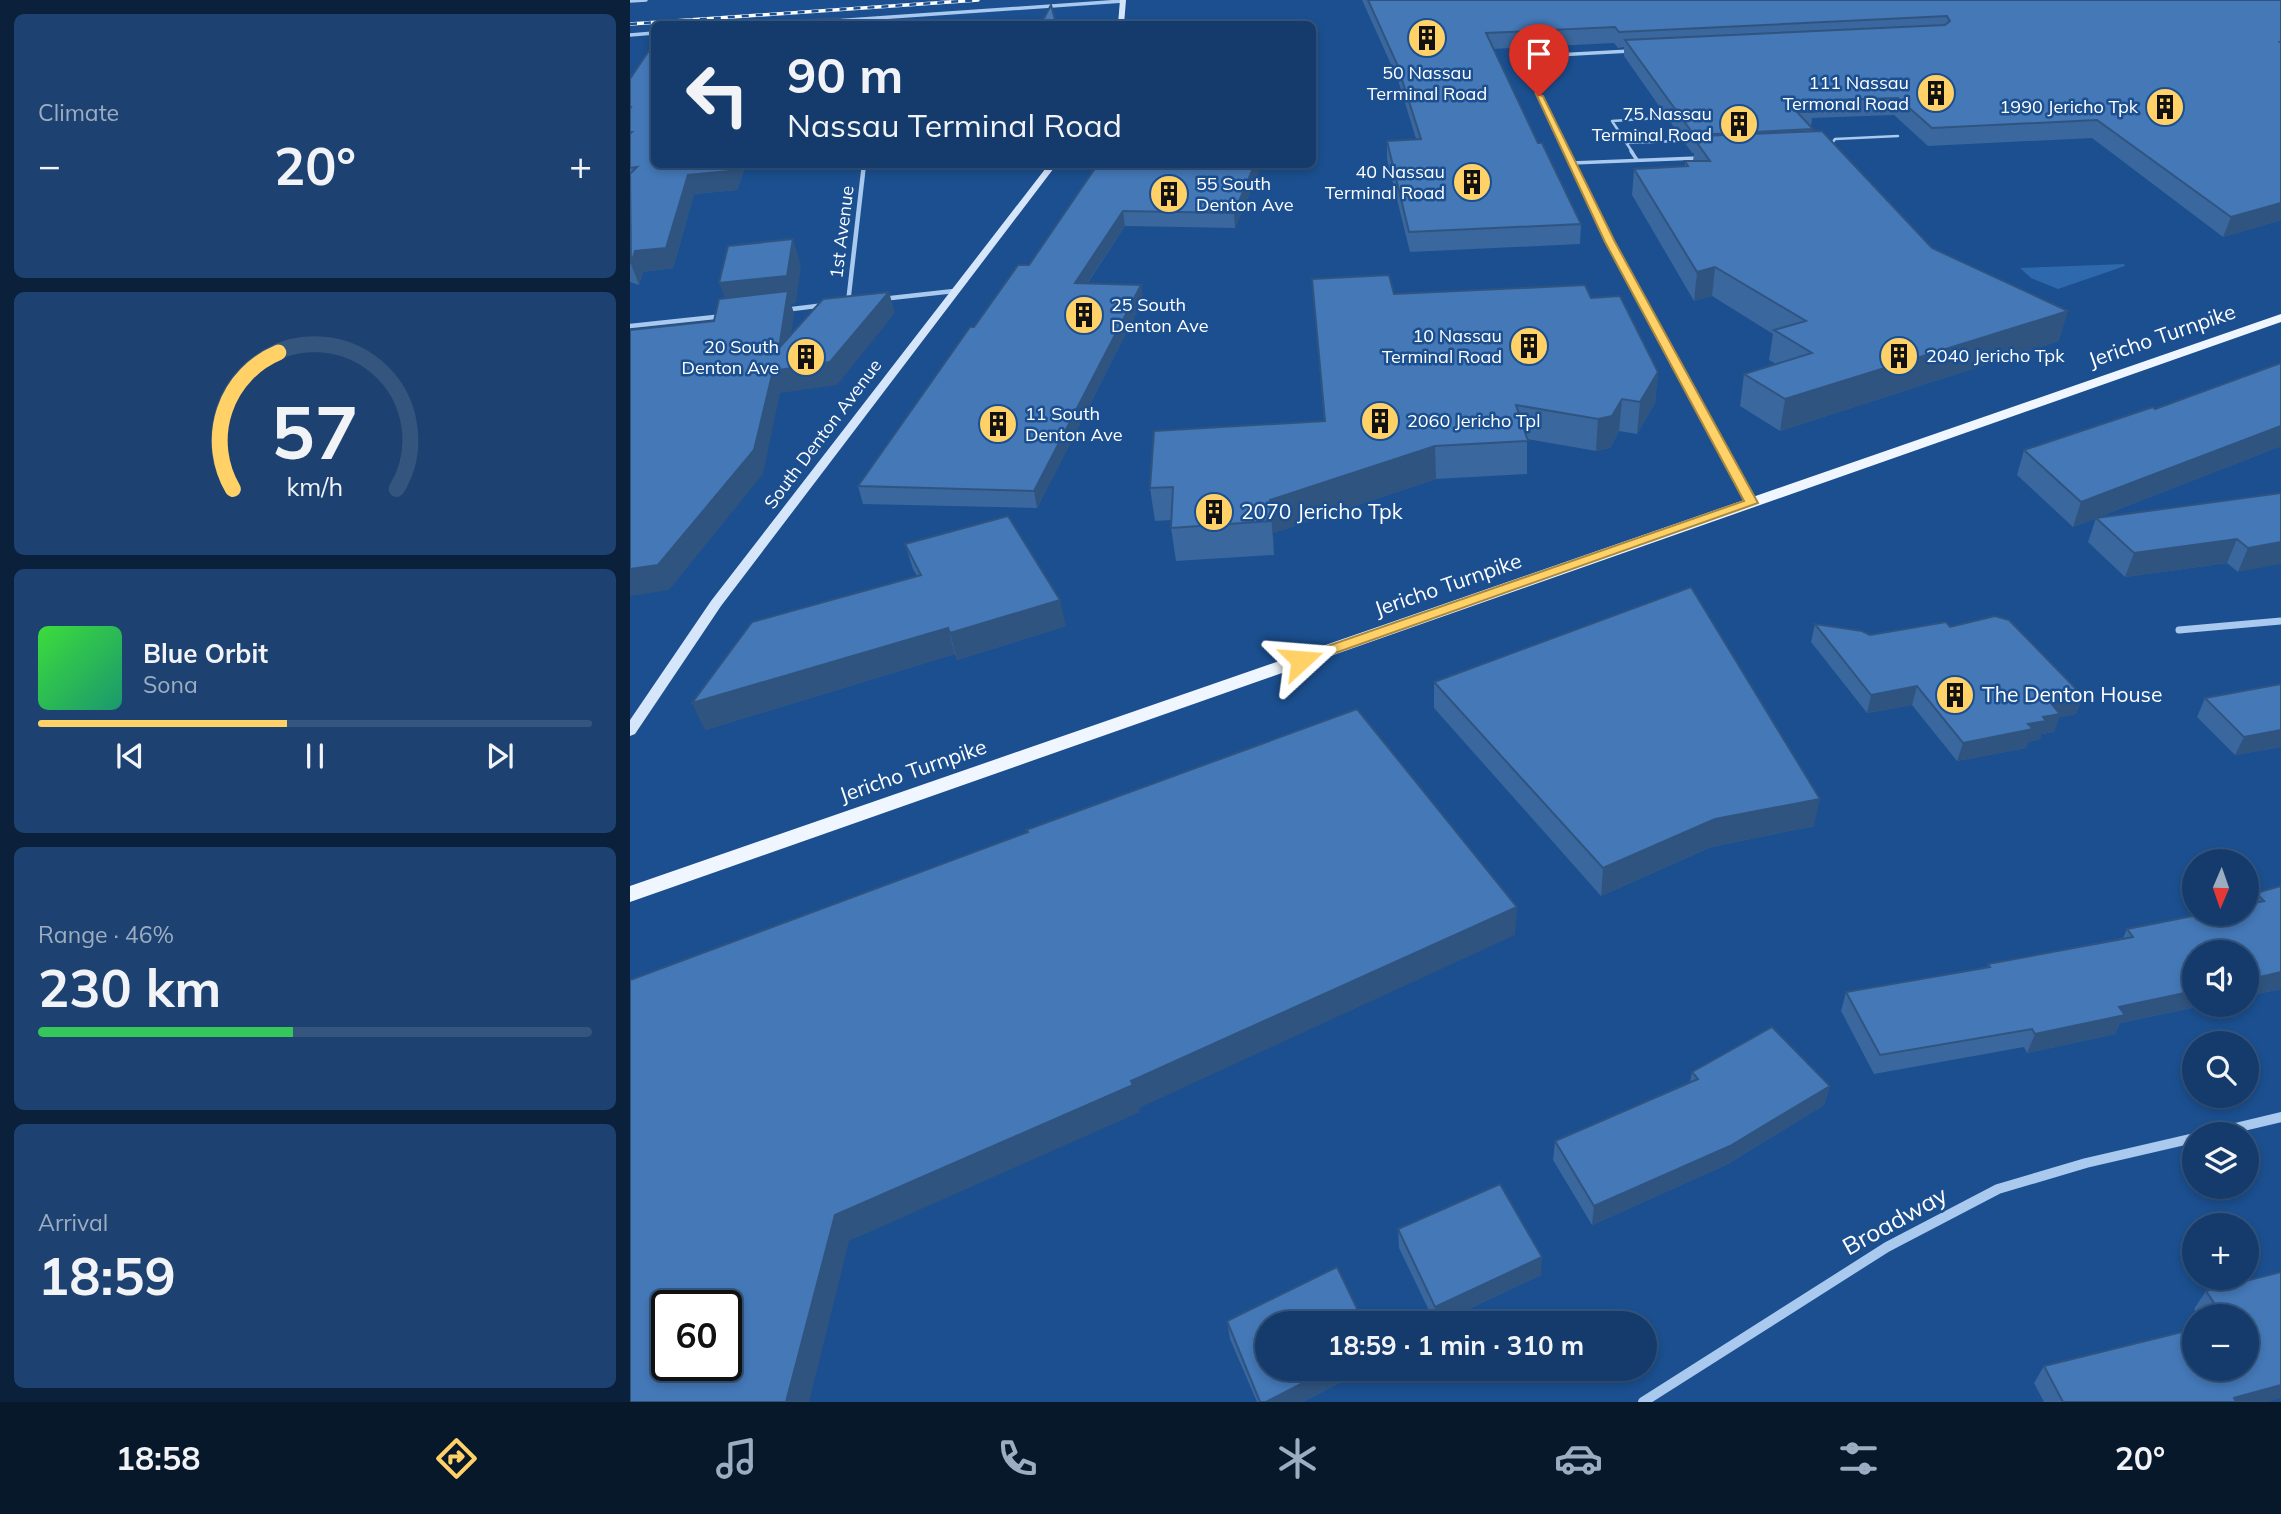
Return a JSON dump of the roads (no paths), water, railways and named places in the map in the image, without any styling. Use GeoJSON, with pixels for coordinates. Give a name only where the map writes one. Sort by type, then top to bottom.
{"type":"FeatureCollection","features":[{"type":"Feature","properties":{"kind":"main road","name":"Jericho Turnpike"},"geometry":{"type":"LineString","coordinates":[[630,894],[2281,318]]}},
{"type":"Feature","properties":{"kind":"street"},"geometry":{"type":"LineString","coordinates":[[630,1],[646,0]]}},
{"type":"Feature","properties":{"kind":"street"},"geometry":{"type":"LineString","coordinates":[[839,21],[1123,1],[1121,21]]}},
{"type":"Feature","properties":{"kind":"street"},"geometry":{"type":"LineString","coordinates":[[630,41],[632,35],[651,33]]}},
{"type":"Feature","properties":{"kind":"street"},"geometry":{"type":"LineString","coordinates":[[1630,51],[1520,57],[1610,242],[1751,503]]}},
{"type":"Feature","properties":{"kind":"street","name":"1st Avenue"},"geometry":{"type":"LineString","coordinates":[[848,303],[864,168]]}},
{"type":"Feature","properties":{"kind":"street","name":"South Denton Avenue"},"geometry":{"type":"LineString","coordinates":[[630,732],[716,604],[1050,168]]}},
{"type":"Feature","properties":{"kind":"street"},"geometry":{"type":"LineString","coordinates":[[874,300],[954,291]]}},
{"type":"Feature","properties":{"kind":"street"},"geometry":{"type":"LineString","coordinates":[[782,310],[861,301]]}},
{"type":"Feature","properties":{"kind":"street"},"geometry":{"type":"LineString","coordinates":[[630,326],[729,316]]}},
{"type":"Feature","properties":{"kind":"street"},"geometry":{"type":"LineString","coordinates":[[2179,630],[2281,621]]}},
{"type":"Feature","properties":{"kind":"street"},"geometry":{"type":"LineString","coordinates":[[2259,1123],[2281,1118]]}},
{"type":"Feature","properties":{"kind":"street","name":"Broadway"},"geometry":{"type":"LineString","coordinates":[[1643,1402],[1887,1247],[1998,1189],[2086,1163],[2182,1141]]}},
{"type":"Feature","properties":{"kind":"lane"},"geometry":{"type":"LineString","coordinates":[[1637,160],[1612,121],[1659,118]]}},
{"type":"Feature","properties":{"kind":"lane"},"geometry":{"type":"LineString","coordinates":[[1822,152],[1833,146],[1835,139],[1898,136]]}},
{"type":"Feature","properties":{"kind":"lane"},"geometry":{"type":"LineString","coordinates":[[1626,143],[1677,141]]}},
{"type":"Feature","properties":{"kind":"lane"},"geometry":{"type":"LineString","coordinates":[[1572,163],[1703,157]]}},
{"type":"Feature","properties":{"kind":"railway"},"geometry":{"type":"LineString","coordinates":[[674,21],[978,0]]}},
{"type":"Feature","properties":{"kind":"railway"},"geometry":{"type":"LineString","coordinates":[[630,24],[651,23]]}},
{"type":"Feature","properties":{"kind":"place","name":"50 Nassau Terminal Road"},"geometry":{"type":"Point","coordinates":[1427,38]}},
{"type":"Feature","properties":{"kind":"place","name":"111 Nassau Termonal Road"},"geometry":{"type":"Point","coordinates":[1936,93]}},
{"type":"Feature","properties":{"kind":"place","name":"1990 Jericho Tpk"},"geometry":{"type":"Point","coordinates":[2165,107]}},
{"type":"Feature","properties":{"kind":"place","name":"75 Nassau Terminal Road"},"geometry":{"type":"Point","coordinates":[1739,124]}},
{"type":"Feature","properties":{"kind":"place","name":"40 Nassau Terminal Road"},"geometry":{"type":"Point","coordinates":[1472,182]}},
{"type":"Feature","properties":{"kind":"place","name":"55 South Denton Ave"},"geometry":{"type":"Point","coordinates":[1169,194]}},
{"type":"Feature","properties":{"kind":"place","name":"25 South Denton Ave"},"geometry":{"type":"Point","coordinates":[1084,315]}},
{"type":"Feature","properties":{"kind":"place","name":"10 Nassau Terminal Road"},"geometry":{"type":"Point","coordinates":[1529,346]}},
{"type":"Feature","properties":{"kind":"place","name":"2040 Jericho Tpk"},"geometry":{"type":"Point","coordinates":[1899,356]}},
{"type":"Feature","properties":{"kind":"place","name":"20 South Denton Ave"},"geometry":{"type":"Point","coordinates":[806,357]}},
{"type":"Feature","properties":{"kind":"place","name":"2060 Jericho Tpl"},"geometry":{"type":"Point","coordinates":[1380,421]}},
{"type":"Feature","properties":{"kind":"place","name":"11 South Denton Ave"},"geometry":{"type":"Point","coordinates":[998,424]}},
{"type":"Feature","properties":{"kind":"place","name":"2070 Jericho Tpk"},"geometry":{"type":"Point","coordinates":[1214,512]}},
{"type":"Feature","properties":{"kind":"place","name":"The Denton House"},"geometry":{"type":"Point","coordinates":[1955,695]}}]}
